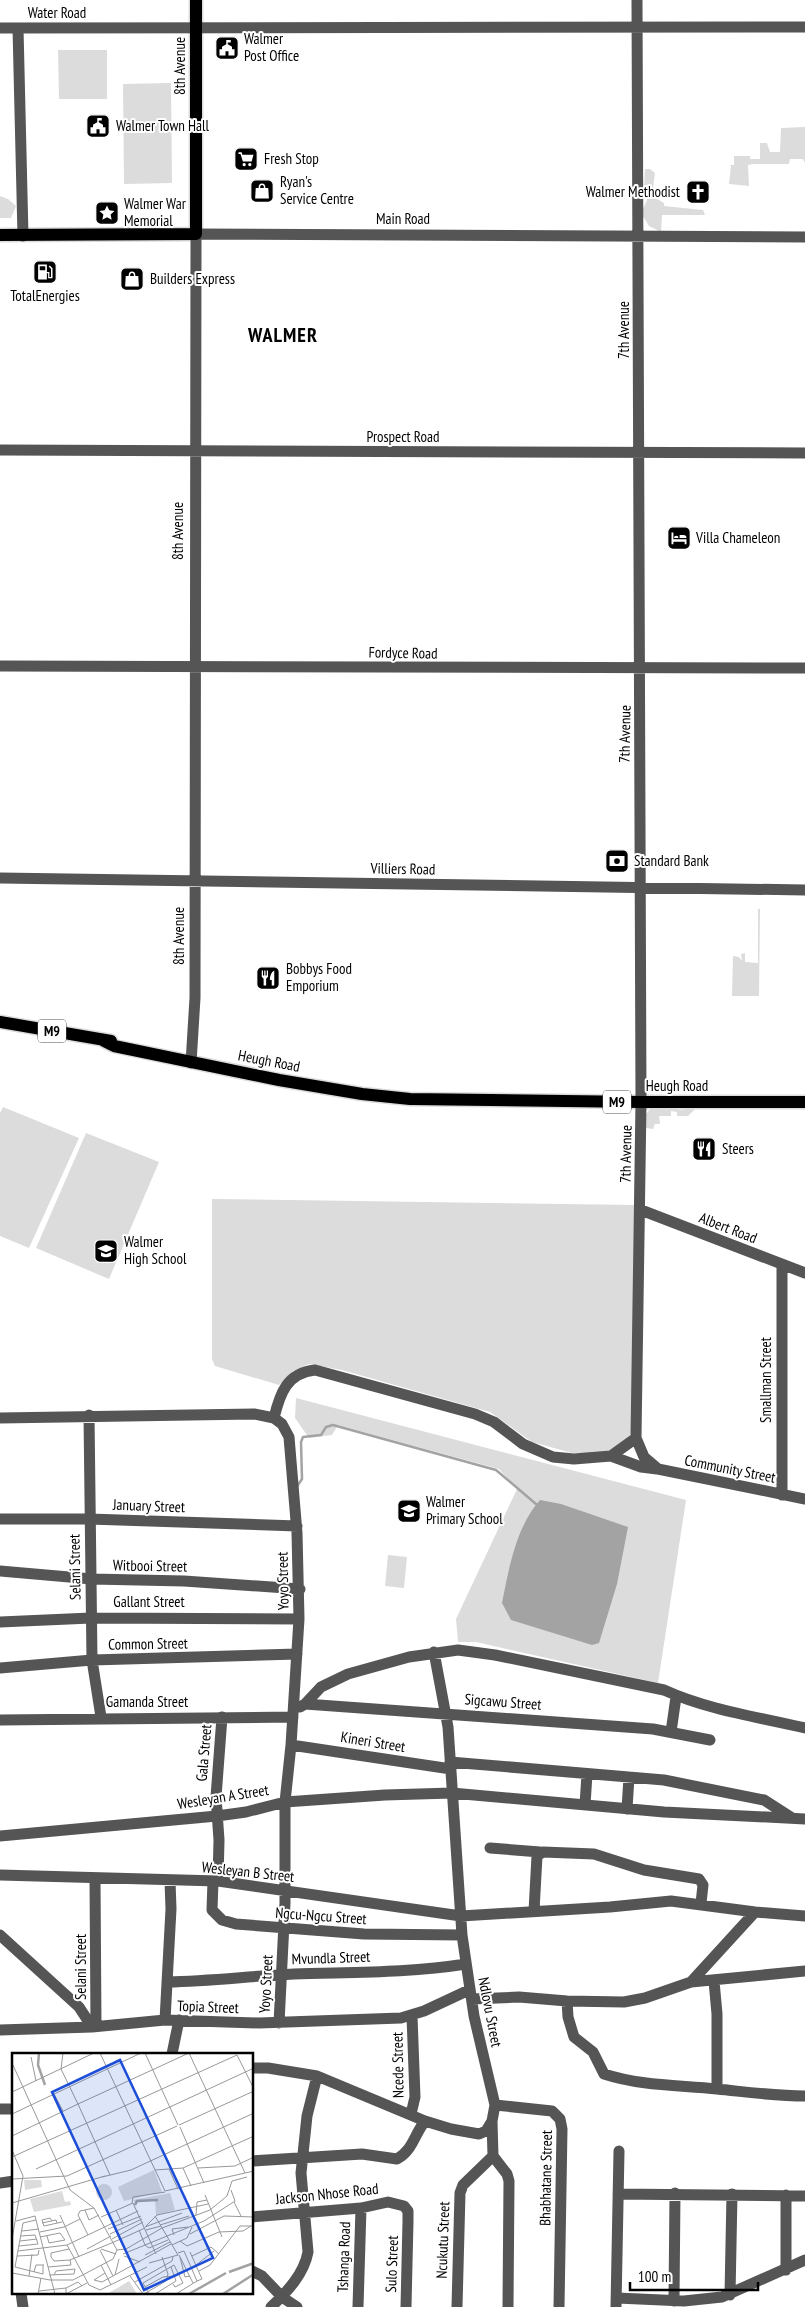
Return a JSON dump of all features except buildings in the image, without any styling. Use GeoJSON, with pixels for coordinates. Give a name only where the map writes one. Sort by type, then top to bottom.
{"type":"FeatureCollection","features":[{"type":"Feature","properties":{"kind":"main road","name":"8th Avenue"},"geometry":{"type":"LineString","coordinates":[[196,0],[196,234]]}},
{"type":"Feature","properties":{"kind":"main road","name":"Main Road"},"geometry":{"type":"LineString","coordinates":[[0,235],[196,234]]}},
{"type":"Feature","properties":{"kind":"main road","name":"Heugh Road"},"geometry":{"type":"LineString","coordinates":[[0,1022],[104,1041],[114,1046],[430,1098],[641,1102],[805,1102]]}},
{"type":"Feature","properties":{"kind":"street","name":"7th Avenue"},"geometry":{"type":"LineString","coordinates":[[637,0],[641,668],[639,888],[641,1210],[636,1438],[644,1457],[655,1467]]}},
{"type":"Feature","properties":{"kind":"street","name":"Water Road"},"geometry":{"type":"LineString","coordinates":[[0,28],[196,26],[805,27]]}},
{"type":"Feature","properties":{"kind":"street"},"geometry":{"type":"LineString","coordinates":[[18,28],[23,236]]}},
{"type":"Feature","properties":{"kind":"street","name":"Main Road"},"geometry":{"type":"LineString","coordinates":[[196,234],[805,237]]}},
{"type":"Feature","properties":{"kind":"street","name":"8th Avenue"},"geometry":{"type":"LineString","coordinates":[[192,1059],[195,1026],[196,882],[194,451],[196,234]]}},
{"type":"Feature","properties":{"kind":"street","name":"Prospect Road"},"geometry":{"type":"LineString","coordinates":[[0,450],[805,453]]}},
{"type":"Feature","properties":{"kind":"street","name":"Fordyce Road"},"geometry":{"type":"LineString","coordinates":[[0,666],[805,668]]}},
{"type":"Feature","properties":{"kind":"street","name":"Villiers Road"},"geometry":{"type":"LineString","coordinates":[[0,878],[805,890]]}},
{"type":"Feature","properties":{"kind":"street","name":"Albert Road"},"geometry":{"type":"LineString","coordinates":[[641,1210],[805,1273]]}},
{"type":"Feature","properties":{"kind":"street","name":"Smallman Street"},"geometry":{"type":"LineString","coordinates":[[782,1264],[782,1495]]}},
{"type":"Feature","properties":{"kind":"street"},"geometry":{"type":"LineString","coordinates":[[0,1418],[89,1415],[254,1414],[274,1418],[277,1406],[290,1380],[301,1372],[315,1370],[475,1414],[494,1422],[523,1444],[553,1456],[574,1459],[611,1456],[636,1438]]}},
{"type":"Feature","properties":{"kind":"street","name":"Selani Street"},"geometry":{"type":"LineString","coordinates":[[89,1415],[89,1519],[92,1579],[90,1618],[92,1660],[101,1717]]}},
{"type":"Feature","properties":{"kind":"street","name":"Yoyo Street"},"geometry":{"type":"LineString","coordinates":[[274,1418],[282,1424],[289,1437],[297,1526],[300,1589],[294,1714],[284,1802],[284,1928],[279,2023]]}},
{"type":"Feature","properties":{"kind":"street","name":"Community Street"},"geometry":{"type":"LineString","coordinates":[[611,1456],[641,1467],[655,1467],[805,1499]]}},
{"type":"Feature","properties":{"kind":"street","name":"January Street"},"geometry":{"type":"LineString","coordinates":[[0,1519],[89,1519],[297,1526]]}},
{"type":"Feature","properties":{"kind":"street","name":"Witbooi Street"},"geometry":{"type":"LineString","coordinates":[[0,1571],[92,1579],[184,1581],[300,1589]]}},
{"type":"Feature","properties":{"kind":"street","name":"Gallant Street"},"geometry":{"type":"LineString","coordinates":[[0,1622],[90,1618],[299,1619]]}},
{"type":"Feature","properties":{"kind":"street"},"geometry":{"type":"LineString","coordinates":[[294,1714],[321,1687],[348,1674],[408,1657],[458,1650],[495,1655],[664,1690],[676,1697],[698,1704],[805,1728]]}},
{"type":"Feature","properties":{"kind":"street","name":"Ndlovu Street"},"geometry":{"type":"LineString","coordinates":[[434,1652],[446,1713],[462,1935],[471,1994],[495,2105],[492,2121]]}},
{"type":"Feature","properties":{"kind":"street","name":"Common Street"},"geometry":{"type":"LineString","coordinates":[[0,1668],[92,1660],[297,1654]]}},
{"type":"Feature","properties":{"kind":"street"},"geometry":{"type":"LineString","coordinates":[[671,1732],[676,1697]]}},
{"type":"Feature","properties":{"kind":"street","name":"Sigcawu Street"},"geometry":{"type":"LineString","coordinates":[[305,1704],[538,1719],[593,1726],[653,1729],[710,1740]]}},
{"type":"Feature","properties":{"kind":"street","name":"Gamanda Street"},"geometry":{"type":"LineString","coordinates":[[0,1720],[101,1717],[222,1717],[294,1714]]}},
{"type":"Feature","properties":{"kind":"street","name":"Gala Street"},"geometry":{"type":"LineString","coordinates":[[215,1881],[219,1840],[217,1789],[222,1717]]}},
{"type":"Feature","properties":{"kind":"street","name":"Kineri Street"},"geometry":{"type":"LineString","coordinates":[[291,1745],[450,1766],[520,1766],[664,1780],[764,1800],[792,1818]]}},
{"type":"Feature","properties":{"kind":"street"},"geometry":{"type":"LineString","coordinates":[[585,1805],[587,1774]]}},
{"type":"Feature","properties":{"kind":"street"},"geometry":{"type":"LineString","coordinates":[[627,1809],[629,1777]]}},
{"type":"Feature","properties":{"kind":"street","name":"Wesleyan A Street"},"geometry":{"type":"LineString","coordinates":[[0,1836],[217,1816],[246,1812],[284,1802],[385,1795],[452,1794],[521,1798],[627,1809],[805,1819]]}},
{"type":"Feature","properties":{"kind":"street"},"geometry":{"type":"LineString","coordinates":[[490,1848],[594,1854],[644,1870],[699,1879],[703,1885],[702,1903]]}},
{"type":"Feature","properties":{"kind":"street"},"geometry":{"type":"LineString","coordinates":[[534,1911],[537,1856],[540,1852]]}},
{"type":"Feature","properties":{"kind":"street","name":"Wesleyan B Street"},"geometry":{"type":"LineString","coordinates":[[0,1875],[215,1881],[461,1916],[671,1900],[756,1912],[805,1916]]}},
{"type":"Feature","properties":{"kind":"street","name":"Selani Street"},"geometry":{"type":"LineString","coordinates":[[94,2027],[95,1878]]}},
{"type":"Feature","properties":{"kind":"street"},"geometry":{"type":"LineString","coordinates":[[166,2020],[171,1909],[170,1880]]}},
{"type":"Feature","properties":{"kind":"street","name":"Ngcu-Ngcu Street"},"geometry":{"type":"LineString","coordinates":[[215,1881],[211,1906],[218,1917],[236,1924],[364,1934],[462,1935]]}},
{"type":"Feature","properties":{"kind":"street"},"geometry":{"type":"LineString","coordinates":[[692,1982],[756,1912]]}},
{"type":"Feature","properties":{"kind":"street"},"geometry":{"type":"LineString","coordinates":[[0,1935],[79,2007],[94,2027]]}},
{"type":"Feature","properties":{"kind":"street","name":"Mvundla Street"},"geometry":{"type":"LineString","coordinates":[[168,1982],[221,1981],[282,1975],[410,1971],[466,1964]]}},
{"type":"Feature","properties":{"kind":"street"},"geometry":{"type":"LineString","coordinates":[[471,1994],[567,2001],[624,2002],[645,1998],[692,1982],[805,1972]]}},
{"type":"Feature","properties":{"kind":"street"},"geometry":{"type":"LineString","coordinates":[[714,1981],[717,2014],[717,2088]]}},
{"type":"Feature","properties":{"kind":"street","name":"Topia Street"},"geometry":{"type":"LineString","coordinates":[[0,2030],[94,2027],[166,2020],[279,2023],[412,2016],[471,1994]]}},
{"type":"Feature","properties":{"kind":"street"},"geometry":{"type":"LineString","coordinates":[[567,2001],[569,2023],[574,2037],[593,2052],[604,2074],[639,2083],[717,2088],[771,2096],[805,2096]]}},
{"type":"Feature","properties":{"kind":"street","name":"Ncede Street"},"geometry":{"type":"LineString","coordinates":[[411,2114],[415,2097],[412,2016]]}},
{"type":"Feature","properties":{"kind":"street"},"geometry":{"type":"LineString","coordinates":[[172,2053],[179,2020]]}},
{"type":"Feature","properties":{"kind":"street"},"geometry":{"type":"LineString","coordinates":[[254,2068],[268,2068],[318,2076],[425,2121],[479,2134],[486,2131],[492,2121]]}},
{"type":"Feature","properties":{"kind":"street"},"geometry":{"type":"LineString","coordinates":[[271,2307],[282,2297],[301,2273],[307,2259],[301,2174],[307,2116],[318,2076]]}},
{"type":"Feature","properties":{"kind":"street","name":"Bhabhatane Street"},"geometry":{"type":"LineString","coordinates":[[495,2105],[552,2111],[560,2119],[562,2129],[559,2307]]}},
{"type":"Feature","properties":{"kind":"street"},"geometry":{"type":"LineString","coordinates":[[254,2162],[335,2154],[362,2154],[397,2159],[410,2149],[417,2132],[425,2121]]}},
{"type":"Feature","properties":{"kind":"street"},"geometry":{"type":"LineString","coordinates":[[492,2121],[493,2156],[507,2174],[509,2181],[508,2307]]}},
{"type":"Feature","properties":{"kind":"street"},"geometry":{"type":"LineString","coordinates":[[619,2151],[616,2303],[707,2300],[730,2295],[805,2260]]}},
{"type":"Feature","properties":{"kind":"street","name":"Ncukutu Street"},"geometry":{"type":"LineString","coordinates":[[457,2307],[460,2193],[464,2185],[493,2156]]}},
{"type":"Feature","properties":{"kind":"street"},"geometry":{"type":"LineString","coordinates":[[618,2194],[675,2193],[805,2196]]}},
{"type":"Feature","properties":{"kind":"street"},"geometry":{"type":"LineString","coordinates":[[674,2301],[675,2193]]}},
{"type":"Feature","properties":{"kind":"street"},"geometry":{"type":"LineString","coordinates":[[730,2295],[732,2194]]}},
{"type":"Feature","properties":{"kind":"street"},"geometry":{"type":"LineString","coordinates":[[786,2195],[786,2270]]}},
{"type":"Feature","properties":{"kind":"street","name":"Jackson Nhose Road"},"geometry":{"type":"LineString","coordinates":[[254,2217],[361,2208],[388,2202],[404,2206]]}},
{"type":"Feature","properties":{"kind":"street","name":"Sulo Street"},"geometry":{"type":"LineString","coordinates":[[404,2206],[408,2211],[406,2307]]}},
{"type":"Feature","properties":{"kind":"street","name":"Tshanga Road"},"geometry":{"type":"LineString","coordinates":[[358,2307],[361,2208]]}},
{"type":"Feature","properties":{"kind":"street"},"geometry":{"type":"LineString","coordinates":[[254,2272],[262,2276],[282,2297],[297,2307]]}},
{"type":"Feature","properties":{"kind":"street"},"geometry":{"type":"LineString","coordinates":[[21,2294],[24,2307]]}},
{"type":"Feature","properties":{"kind":"shaded area"},"geometry":{"type":"Polygon","coordinates":[[[58,50],[107,50],[107,99],[59,99],[58,50]]]}},
{"type":"Feature","properties":{"kind":"shaded area"},"geometry":{"type":"Polygon","coordinates":[[[171,83],[172,183],[124,184],[123,84],[171,83]]]}},
{"type":"Feature","properties":{"kind":"shaded area"},"geometry":{"type":"Polygon","coordinates":[[[805,127],[805,163],[803,159],[790,159],[789,164],[748,165],[749,186],[729,184],[731,166],[729,165],[734,165],[734,156],[750,156],[750,159],[760,159],[760,143],[767,143],[770,152],[780,152],[781,128],[805,127]]]}},
{"type":"Feature","properties":{"kind":"shaded area"},"geometry":{"type":"Polygon","coordinates":[[[645,169],[650,169],[655,173],[652,196],[664,203],[664,206],[703,210],[705,215],[662,215],[661,232],[649,226],[643,216],[643,209],[647,200],[644,188],[645,169]]]}},
{"type":"Feature","properties":{"kind":"shaded area"},"geometry":{"type":"Polygon","coordinates":[[[0,196],[8,199],[16,206],[11,218],[0,218],[0,196]]]}},
{"type":"Feature","properties":{"kind":"shaded area"},"geometry":{"type":"Polygon","coordinates":[[[758,909],[760,909],[759,996],[732,996],[733,956],[739,957],[742,961],[741,954],[745,953],[745,962],[758,963],[758,909]]]}},
{"type":"Feature","properties":{"kind":"shaded area"},"geometry":{"type":"Polygon","coordinates":[[[670,1105],[680,1110],[691,1106],[695,1107],[695,1109],[688,1116],[677,1116],[677,1112],[671,1111],[671,1116],[659,1116],[660,1124],[655,1124],[653,1129],[646,1128],[646,1114],[652,1107],[670,1105]]]}},
{"type":"Feature","properties":{"kind":"shaded area"},"geometry":{"type":"Polygon","coordinates":[[[3,1107],[79,1138],[29,1248],[0,1236],[0,1113],[3,1107]]]}},
{"type":"Feature","properties":{"kind":"shaded area"},"geometry":{"type":"Polygon","coordinates":[[[86,1133],[159,1162],[109,1279],[36,1248],[86,1133]]]}},
{"type":"Feature","properties":{"kind":"shaded area"},"geometry":{"type":"Polygon","coordinates":[[[212,1199],[636,1205],[633,1427],[628,1440],[618,1449],[600,1453],[572,1453],[532,1442],[490,1412],[342,1370],[309,1364],[293,1371],[279,1385],[215,1366],[212,1359],[212,1199]]]}},
{"type":"Feature","properties":{"kind":"shaded area"},"geometry":{"type":"Polygon","coordinates":[[[296,1398],[686,1500],[658,1683],[476,1642],[458,1642],[456,1619],[517,1489],[499,1469],[338,1425],[332,1435],[309,1438],[295,1418],[296,1398]]]}},
{"type":"Feature","properties":{"kind":"shaded area"},"geometry":{"type":"Polygon","coordinates":[[[540,1500],[561,1504],[628,1527],[617,1584],[599,1643],[592,1645],[511,1620],[502,1603],[519,1535],[540,1500]]]}},
{"type":"Feature","properties":{"kind":"shaded area"},"geometry":{"type":"Polygon","coordinates":[[[388,1555],[407,1557],[404,1588],[385,1586],[388,1555]]]}},
{"type":"Feature","properties":{"kind":"waterway"},"geometry":{"type":"LineString","coordinates":[[298,1485],[302,1479],[301,1442],[303,1437],[321,1435],[326,1427],[333,1425],[496,1470],[536,1504]]}},
{"type":"Feature","properties":{"kind":"place","name":"Walmer Post Office"},"geometry":{"type":"Point","coordinates":[227,48]}},
{"type":"Feature","properties":{"kind":"place","name":"Walmer Town Hall"},"geometry":{"type":"Point","coordinates":[98,126]}},
{"type":"Feature","properties":{"kind":"place","name":"Fresh Stop"},"geometry":{"type":"Point","coordinates":[246,159]}},
{"type":"Feature","properties":{"kind":"place","name":"Ryan's Service Centre"},"geometry":{"type":"Point","coordinates":[262,191]}},
{"type":"Feature","properties":{"kind":"place","name":"Walmer Methodist"},"geometry":{"type":"Point","coordinates":[698,192]}},
{"type":"Feature","properties":{"kind":"place","name":"Walmer War Memorial"},"geometry":{"type":"Point","coordinates":[107,213]}},
{"type":"Feature","properties":{"kind":"place","name":"TotalEnergies"},"geometry":{"type":"Point","coordinates":[45,272]}},
{"type":"Feature","properties":{"kind":"place","name":"Builders Express"},"geometry":{"type":"Point","coordinates":[132,279]}},
{"type":"Feature","properties":{"kind":"place","name":"Villa Chameleon"},"geometry":{"type":"Point","coordinates":[679,538]}},
{"type":"Feature","properties":{"kind":"place","name":"Standard Bank"},"geometry":{"type":"Point","coordinates":[617,861]}},
{"type":"Feature","properties":{"kind":"place","name":"Bobbys Food Emporium"},"geometry":{"type":"Point","coordinates":[268,978]}},
{"type":"Feature","properties":{"kind":"place","name":"Steers"},"geometry":{"type":"Point","coordinates":[704,1149]}},
{"type":"Feature","properties":{"kind":"place","name":"Walmer High School"},"geometry":{"type":"Point","coordinates":[106,1251]}},
{"type":"Feature","properties":{"kind":"place","name":"Walmer Primary School"},"geometry":{"type":"Point","coordinates":[409,1511]}},
{"type":"Feature","properties":{"kind":"district","name":"WALMER"},"geometry":{"type":"Point","coordinates":[283,335]}}]}
